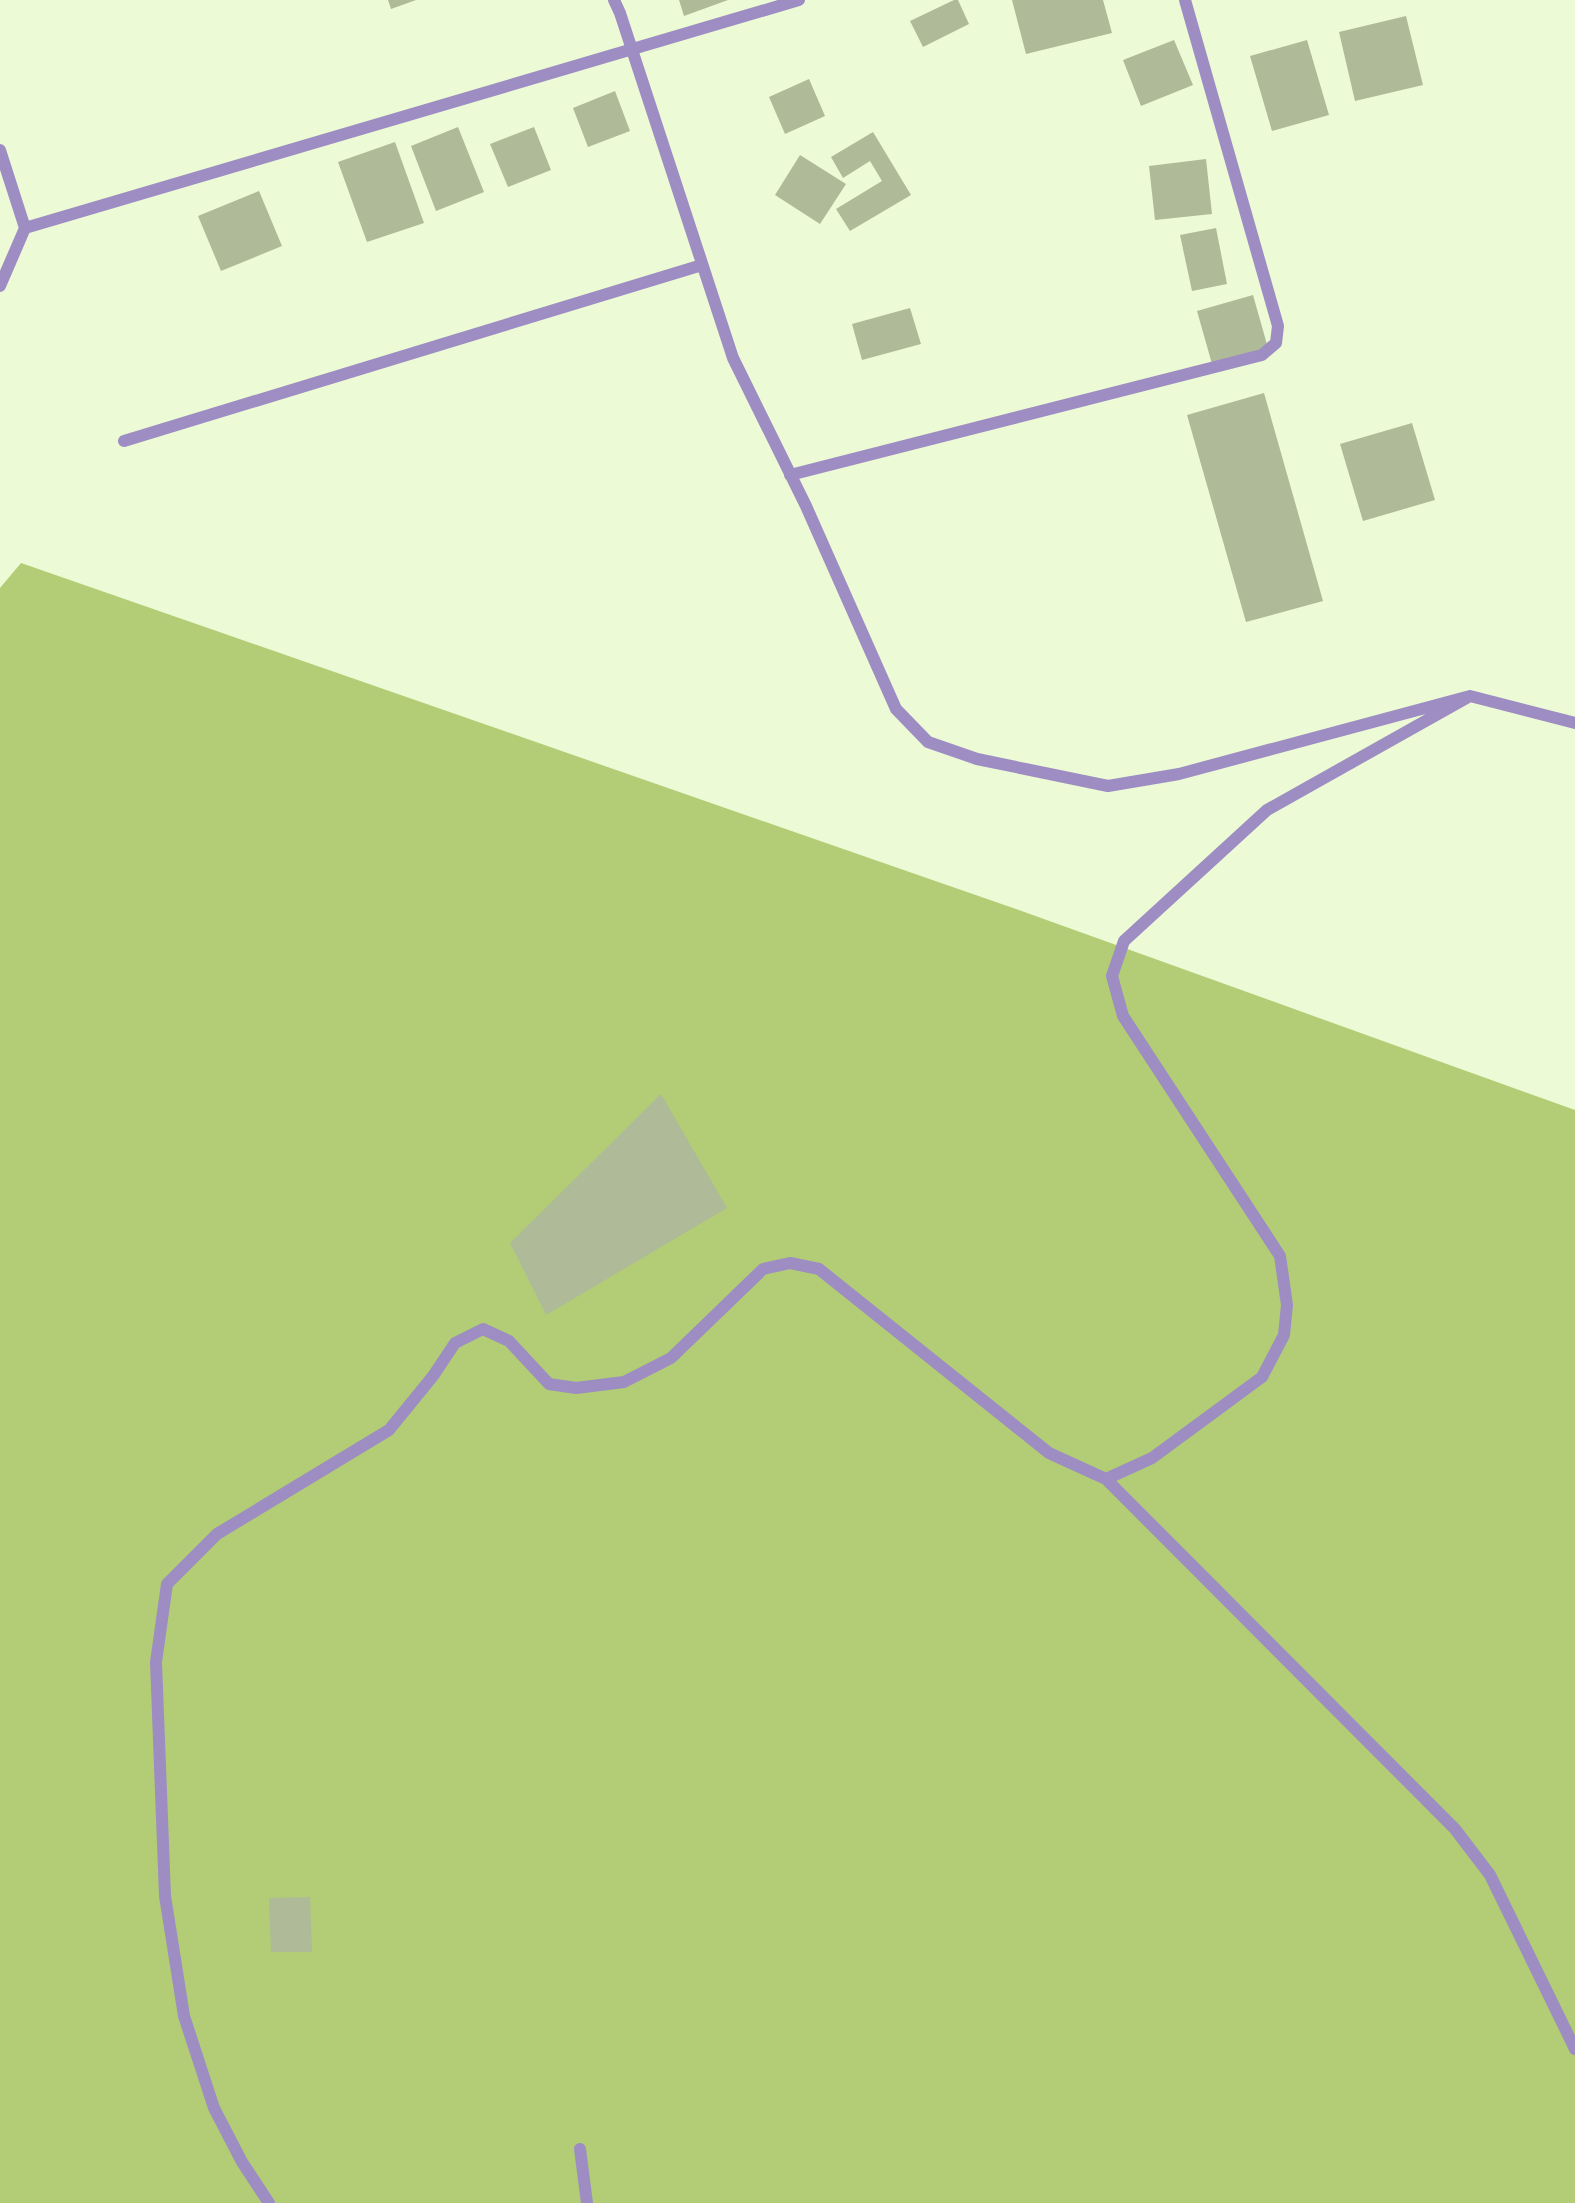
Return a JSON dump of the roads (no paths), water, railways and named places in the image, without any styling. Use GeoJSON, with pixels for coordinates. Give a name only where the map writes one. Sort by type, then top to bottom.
{"type":"FeatureCollection","features":[{"type":"Feature","properties":{"kind":"street"},"geometry":{"type":"LineString","coordinates":[[614,0],[632,48],[733,358],[806,506],[896,709],[928,742],[977,759],[1108,786],[1179,774],[1470,696],[1575,723]]}},
{"type":"Feature","properties":{"kind":"street"},"geometry":{"type":"LineString","coordinates":[[25,228],[800,0]]}},
{"type":"Feature","properties":{"kind":"street"},"geometry":{"type":"LineString","coordinates":[[790,475],[1262,355],[1276,343],[1278,326],[1185,0]]}},
{"type":"Feature","properties":{"kind":"street"},"geometry":{"type":"LineString","coordinates":[[0,150],[25,228],[0,286]]}},
{"type":"Feature","properties":{"kind":"street"},"geometry":{"type":"LineString","coordinates":[[124,441],[702,265]]}},
{"type":"Feature","properties":{"kind":"street"},"geometry":{"type":"LineString","coordinates":[[1106,1479],[1152,1458],[1262,1377],[1284,1335],[1287,1305],[1280,1256],[1124,1016],[1112,976],[1124,940],[1267,810],[1470,696]]}},
{"type":"Feature","properties":{"kind":"street"},"geometry":{"type":"LineString","coordinates":[[269,2203],[242,2162],[214,2108],[184,2016],[165,1896],[156,1662],[167,1584],[217,1534],[389,1430],[433,1376],[455,1343],[483,1329],[509,1341],[549,1384],[576,1388],[624,1382],[671,1358],[763,1269],[790,1263],[819,1269],[1049,1453],[1106,1479],[1455,1829],[1490,1875],[1575,2049]]}},
{"type":"Feature","properties":{"kind":"street"},"geometry":{"type":"LineString","coordinates":[[580,2150],[587,2203]]}}]}
